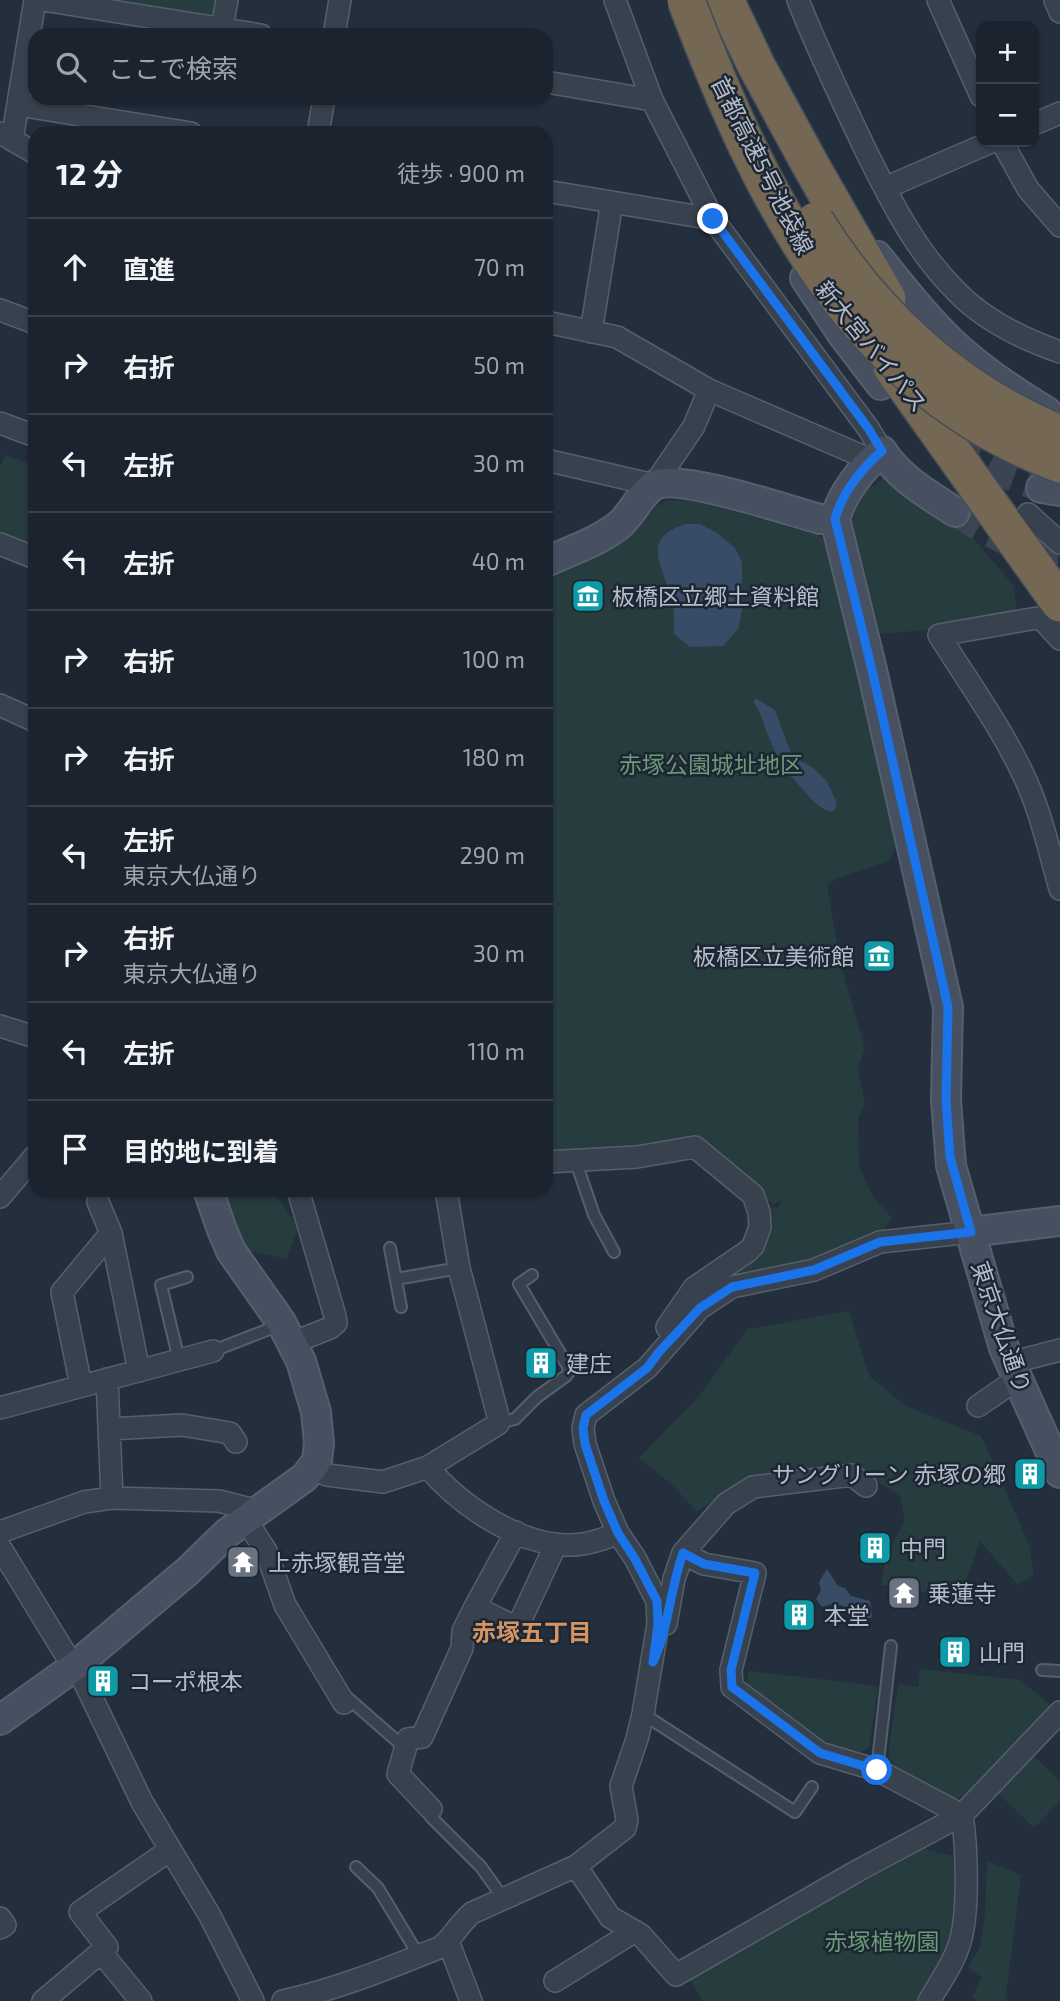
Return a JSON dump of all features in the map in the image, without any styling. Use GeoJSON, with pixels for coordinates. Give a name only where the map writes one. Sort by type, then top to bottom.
{"type":"FeatureCollection","features":[{"type":"Feature","properties":{"kind":"highway","name":"新大宮バイパス"},"geometry":{"type":"LineString","coordinates":[[673,0],[711,92],[758,193],[825,289],[868,338],[930,418],[1060,603]]}},
{"type":"Feature","properties":{"kind":"highway","name":"首都高速5号池袋線"},"geometry":{"type":"LineString","coordinates":[[686,0],[720,84],[768,186],[809,259],[834,293],[885,351],[931,394],[976,424],[1021,448],[1047,489]]}},
{"type":"Feature","properties":{"kind":"highway","name":"首都高速5号池袋線"},"geometry":{"type":"LineString","coordinates":[[709,0],[739,73],[789,177],[831,246],[854,276],[904,332],[948,370],[991,401],[1060,435]]}},
{"type":"Feature","properties":{"kind":"highway","name":"新大宮バイパス"},"geometry":{"type":"LineString","coordinates":[[725,0],[756,65],[880,288],[1047,489],[1060,559]]}},
{"type":"Feature","properties":{"kind":"street"},"geometry":{"type":"LineString","coordinates":[[30,28],[35,0]]}},
{"type":"Feature","properties":{"kind":"street"},"geometry":{"type":"LineString","coordinates":[[43,0],[222,28],[227,0]]}},
{"type":"Feature","properties":{"kind":"street"},"geometry":{"type":"LineString","coordinates":[[335,28],[340,0]]}},
{"type":"Feature","properties":{"kind":"street"},"geometry":{"type":"LineString","coordinates":[[615,0],[652,100],[713,219],[868,428],[877,455]]}},
{"type":"Feature","properties":{"kind":"street"},"geometry":{"type":"LineString","coordinates":[[798,0],[842,102],[898,215],[916,242],[956,292],[973,306],[1010,330],[1060,352]]}},
{"type":"Feature","properties":{"kind":"street"},"geometry":{"type":"LineString","coordinates":[[938,0],[976,85]]}},
{"type":"Feature","properties":{"kind":"street"},"geometry":{"type":"LineString","coordinates":[[1055,0],[1060,12]]}},
{"type":"Feature","properties":{"kind":"street"},"geometry":{"type":"LineString","coordinates":[[28,43],[18,105],[6,137],[28,149]]}},
{"type":"Feature","properties":{"kind":"street"},"geometry":{"type":"LineString","coordinates":[[553,83],[652,100]]}},
{"type":"Feature","properties":{"kind":"street"},"geometry":{"type":"LineString","coordinates":[[18,105],[148,126]]}},
{"type":"Feature","properties":{"kind":"street"},"geometry":{"type":"LineString","coordinates":[[319,126],[323,105]]}},
{"type":"Feature","properties":{"kind":"street"},"geometry":{"type":"LineString","coordinates":[[1039,122],[1060,113]]}},
{"type":"Feature","properties":{"kind":"street"},"geometry":{"type":"LineString","coordinates":[[885,188],[979,147]]}},
{"type":"Feature","properties":{"kind":"street"},"geometry":{"type":"LineString","coordinates":[[1005,147],[1028,189],[1060,226]]}},
{"type":"Feature","properties":{"kind":"street"},"geometry":{"type":"LineString","coordinates":[[811,166],[858,232],[939,329],[990,375],[1060,418]]}},
{"type":"Feature","properties":{"kind":"street"},"geometry":{"type":"LineString","coordinates":[[553,192],[713,219]]}},
{"type":"Feature","properties":{"kind":"street"},"geometry":{"type":"LineString","coordinates":[[758,193],[799,268],[842,334],[881,384]]}},
{"type":"Feature","properties":{"kind":"street"},"geometry":{"type":"LineString","coordinates":[[591,332],[612,202]]}},
{"type":"Feature","properties":{"kind":"street"},"geometry":{"type":"LineString","coordinates":[[0,310],[28,320]]}},
{"type":"Feature","properties":{"kind":"street"},"geometry":{"type":"LineString","coordinates":[[553,323],[617,337],[709,390],[877,455],[906,480],[955,512]]}},
{"type":"Feature","properties":{"kind":"street"},"geometry":{"type":"LineString","coordinates":[[553,559],[596,539],[618,526],[634,511],[694,426],[709,390]]}},
{"type":"Feature","properties":{"kind":"street"},"geometry":{"type":"LineString","coordinates":[[0,423],[28,433]]}},
{"type":"Feature","properties":{"kind":"street"},"geometry":{"type":"LineString","coordinates":[[553,462],[654,485],[691,484],[820,519],[835,519],[841,501],[877,455]]}},
{"type":"Feature","properties":{"kind":"street"},"geometry":{"type":"LineString","coordinates":[[1047,489],[1060,544]]}},
{"type":"Feature","properties":{"kind":"street","name":"東京大仏通り"},"geometry":{"type":"LineString","coordinates":[[835,519],[948,1007],[946,1100],[950,1157],[1013,1371],[1060,1473]]}},
{"type":"Feature","properties":{"kind":"street"},"geometry":{"type":"LineString","coordinates":[[0,544],[28,555]]}},
{"type":"Feature","properties":{"kind":"street"},"geometry":{"type":"LineString","coordinates":[[1060,639],[1042,619],[1037,618],[939,635],[1023,773],[1055,848],[1060,889]]}},
{"type":"Feature","properties":{"kind":"street"},"geometry":{"type":"LineString","coordinates":[[0,705],[28,718]]}},
{"type":"Feature","properties":{"kind":"street"},"geometry":{"type":"LineString","coordinates":[[0,1026],[28,1035]]}},
{"type":"Feature","properties":{"kind":"street"},"geometry":{"type":"LineString","coordinates":[[553,1162],[637,1157],[695,1147],[753,1195],[759,1212],[760,1227],[753,1246],[694,1288],[660,1336],[659,1352]]}},
{"type":"Feature","properties":{"kind":"street"},"geometry":{"type":"LineString","coordinates":[[0,1197],[28,1164]]}},
{"type":"Feature","properties":{"kind":"street"},"geometry":{"type":"LineString","coordinates":[[0,1720],[74,1667],[189,1570],[227,1533],[305,1477],[313,1468],[319,1443],[309,1380],[287,1332],[232,1251],[210,1197]]}},
{"type":"Feature","properties":{"kind":"street"},"geometry":{"type":"LineString","coordinates":[[287,1332],[330,1328],[336,1323],[300,1197]]}},
{"type":"Feature","properties":{"kind":"street"},"geometry":{"type":"LineString","coordinates":[[313,1468],[327,1475],[383,1482],[428,1467],[495,1427],[498,1420],[459,1268],[447,1197]]}},
{"type":"Feature","properties":{"kind":"street"},"geometry":{"type":"LineString","coordinates":[[98,1202],[111,1233],[139,1371]]}},
{"type":"Feature","properties":{"kind":"street"},"geometry":{"type":"LineString","coordinates":[[283,2001],[320,1998],[419,1956],[448,1941],[458,1924],[472,1913],[576,1866],[625,1828],[621,1786],[643,1714],[658,1624],[657,1601],[618,1533],[585,1444],[584,1420],[593,1408],[647,1368],[700,1308],[732,1287],[814,1270],[880,1242],[1060,1221]]}},
{"type":"Feature","properties":{"kind":"street"},"geometry":{"type":"LineString","coordinates":[[81,1386],[62,1292],[111,1233]]}},
{"type":"Feature","properties":{"kind":"street"},"geometry":{"type":"LineString","coordinates":[[978,1406],[1013,1371],[1060,1350]]}},
{"type":"Feature","properties":{"kind":"street"},"geometry":{"type":"LineString","coordinates":[[0,1408],[213,1351]]}},
{"type":"Feature","properties":{"kind":"street"},"geometry":{"type":"LineString","coordinates":[[107,1379],[112,1499]]}},
{"type":"Feature","properties":{"kind":"street"},"geometry":{"type":"LineString","coordinates":[[109,1429],[182,1425],[230,1433],[236,1442]]}},
{"type":"Feature","properties":{"kind":"street"},"geometry":{"type":"LineString","coordinates":[[428,1467],[447,1487],[516,1532],[568,1545],[597,1542],[618,1533]]}},
{"type":"Feature","properties":{"kind":"street"},"geometry":{"type":"LineString","coordinates":[[653,1662],[664,1639],[674,1578],[683,1553],[726,1504],[753,1487],[852,1475],[866,1486]]}},
{"type":"Feature","properties":{"kind":"street"},"geometry":{"type":"LineString","coordinates":[[0,1532],[84,1502],[112,1499],[219,1501],[253,1516],[285,1605],[344,1703]]}},
{"type":"Feature","properties":{"kind":"street"},"geometry":{"type":"LineString","coordinates":[[431,1809],[398,1774],[405,1748],[408,1739],[422,1737],[462,1648],[463,1631],[516,1532]]}},
{"type":"Feature","properties":{"kind":"street"},"geometry":{"type":"LineString","coordinates":[[475,1607],[517,1628],[556,1544]]}},
{"type":"Feature","properties":{"kind":"street"},"geometry":{"type":"LineString","coordinates":[[0,1547],[81,1675],[142,1802],[210,1916],[253,2001]]}},
{"type":"Feature","properties":{"kind":"street"},"geometry":{"type":"LineString","coordinates":[[683,1553],[704,1564],[755,1573],[731,1670],[732,1687],[820,1753],[877,1770],[962,1815]]}},
{"type":"Feature","properties":{"kind":"street"},"geometry":{"type":"LineString","coordinates":[[576,1866],[610,1917],[641,1935],[676,1975],[859,1870],[962,1815],[1060,1712]]}},
{"type":"Feature","properties":{"kind":"street"},"geometry":{"type":"LineString","coordinates":[[929,2001],[955,1955],[965,1922],[965,1832],[962,1815]]}},
{"type":"Feature","properties":{"kind":"street"},"geometry":{"type":"LineString","coordinates":[[43,2001],[107,1947],[80,1912],[170,1850]]}},
{"type":"Feature","properties":{"kind":"street"},"geometry":{"type":"LineString","coordinates":[[0,1918],[5,1925],[0,1928]]}},
{"type":"Feature","properties":{"kind":"street"},"geometry":{"type":"LineString","coordinates":[[555,1981],[635,1931]]}},
{"type":"Feature","properties":{"kind":"street"},"geometry":{"type":"LineString","coordinates":[[448,1941],[471,2001]]}},
{"type":"Feature","properties":{"kind":"street"},"geometry":{"type":"LineString","coordinates":[[101,1952],[141,2001]]}},
{"type":"Feature","properties":{"kind":"lane"},"geometry":{"type":"LineString","coordinates":[[553,452],[568,465]]}},
{"type":"Feature","properties":{"kind":"lane"},"geometry":{"type":"LineString","coordinates":[[576,1162],[594,1215],[614,1252]]}},
{"type":"Feature","properties":{"kind":"lane"},"geometry":{"type":"LineString","coordinates":[[390,1248],[401,1307]]}},
{"type":"Feature","properties":{"kind":"lane"},"geometry":{"type":"LineString","coordinates":[[396,1279],[459,1268]]}},
{"type":"Feature","properties":{"kind":"lane"},"geometry":{"type":"LineString","coordinates":[[498,1420],[515,1419],[570,1370],[519,1284],[532,1275]]}},
{"type":"Feature","properties":{"kind":"lane"},"geometry":{"type":"LineString","coordinates":[[179,1360],[161,1285],[187,1277]]}},
{"type":"Feature","properties":{"kind":"lane"},"geometry":{"type":"LineString","coordinates":[[213,1351],[272,1328],[287,1332]]}},
{"type":"Feature","properties":{"kind":"lane"},"geometry":{"type":"LineString","coordinates":[[877,1770],[891,1646]]}},
{"type":"Feature","properties":{"kind":"lane"},"geometry":{"type":"LineString","coordinates":[[1042,1670],[1060,1671]]}},
{"type":"Feature","properties":{"kind":"lane"},"geometry":{"type":"LineString","coordinates":[[344,1703],[349,1699],[405,1748]]}},
{"type":"Feature","properties":{"kind":"lane"},"geometry":{"type":"LineString","coordinates":[[643,1714],[795,1812],[812,1787]]}},
{"type":"Feature","properties":{"kind":"lane"},"geometry":{"type":"LineString","coordinates":[[431,1809],[430,1817],[481,1867],[503,1898]]}},
{"type":"Feature","properties":{"kind":"lane"},"geometry":{"type":"LineString","coordinates":[[356,1867],[378,1888],[419,1956]]}},
{"type":"Feature","properties":{"kind":"green space"},"geometry":{"type":"Polygon","coordinates":[[[98,0],[219,0],[216,14],[210,18],[98,0]]]}},
{"type":"Feature","properties":{"kind":"green space"},"geometry":{"type":"Polygon","coordinates":[[[5,455],[28,463],[28,551],[0,541],[0,468],[5,455]]]}},
{"type":"Feature","properties":{"kind":"green space"},"geometry":{"type":"Polygon","coordinates":[[[890,474],[939,498],[1013,585],[1017,608],[976,622],[879,634],[856,604],[848,525],[865,491],[890,474]]]}},
{"type":"Feature","properties":{"kind":"green space","name":"赤塚公園城址地区"},"geometry":{"type":"Polygon","coordinates":[[[668,500],[696,501],[817,535],[825,540],[898,841],[889,861],[835,879],[827,885],[840,962],[865,1048],[858,1068],[865,1103],[858,1119],[859,1167],[874,1198],[892,1218],[880,1234],[703,1309],[730,1257],[743,1240],[753,1212],[779,1207],[782,1201],[773,1204],[756,1193],[695,1140],[628,1150],[553,1155],[553,573],[618,538],[668,500]]]}},
{"type":"Feature","properties":{"kind":"green space"},"geometry":{"type":"Polygon","coordinates":[[[221,1197],[277,1197],[298,1227],[287,1259],[246,1250],[221,1197]]]}},
{"type":"Feature","properties":{"kind":"green space"},"geometry":{"type":"Polygon","coordinates":[[[849,1311],[869,1376],[906,1406],[981,1436],[1029,1545],[1034,1574],[1018,1585],[980,1541],[960,1598],[881,1585],[887,1553],[905,1521],[900,1496],[855,1467],[755,1476],[697,1511],[669,1482],[639,1458],[698,1397],[748,1329],[849,1311]]]}},
{"type":"Feature","properties":{"kind":"green space"},"geometry":{"type":"Polygon","coordinates":[[[920,1669],[1020,1680],[1053,1707],[969,1797],[953,1798],[896,1770],[888,1754],[898,1684],[918,1687],[920,1669]]]}},
{"type":"Feature","properties":{"kind":"green space"},"geometry":{"type":"Polygon","coordinates":[[[748,1671],[878,1686],[869,1748],[860,1752],[830,1747],[747,1684],[748,1671]]]}},
{"type":"Feature","properties":{"kind":"green space"},"geometry":{"type":"Polygon","coordinates":[[[1032,1754],[1060,1781],[1060,1801],[1034,1828],[996,1791],[1032,1754]]]}},
{"type":"Feature","properties":{"kind":"green space","name":"赤塚植物園"},"geometry":{"type":"Polygon","coordinates":[[[924,1849],[956,1857],[954,1921],[948,1948],[919,2001],[703,2001],[691,1981],[694,1974],[924,1849]]]}},
{"type":"Feature","properties":{"kind":"green space"},"geometry":{"type":"Polygon","coordinates":[[[987,1861],[1021,1875],[1005,2001],[978,2001],[972,1997],[982,1977],[968,1968],[980,1947],[985,1914],[987,1861]]]}},
{"type":"Feature","properties":{"kind":"water"},"geometry":{"type":"Polygon","coordinates":[[[686,524],[700,524],[717,533],[735,548],[742,562],[742,610],[738,629],[723,646],[690,647],[674,634],[673,605],[660,565],[658,546],[662,537],[686,524]]]}},
{"type":"Feature","properties":{"kind":"water"},"geometry":{"type":"Polygon","coordinates":[[[755,698],[775,710],[792,756],[813,768],[827,781],[836,801],[836,808],[832,812],[814,802],[783,765],[754,703],[755,698]]]}},
{"type":"Feature","properties":{"kind":"water"},"geometry":{"type":"Polygon","coordinates":[[[827,1569],[838,1586],[845,1588],[851,1596],[870,1601],[872,1617],[868,1619],[837,1604],[822,1607],[816,1599],[821,1590],[819,1582],[827,1569]]]}},
{"type":"Feature","properties":{"kind":"tunnel"},"geometry":{"type":"LineString","coordinates":[[951,447],[998,472],[1041,488]]}},
{"type":"Feature","properties":{"kind":"tunnel"},"geometry":{"type":"LineString","coordinates":[[955,512],[1004,540],[1030,548],[1060,550]]}},
{"type":"Feature","properties":{"kind":"place","name":"板橋区立郷土資料館"},"geometry":{"type":"Point","coordinates":[588,596]}},
{"type":"Feature","properties":{"kind":"place","name":"板橋区立美術館"},"geometry":{"type":"Point","coordinates":[879,956]}},
{"type":"Feature","properties":{"kind":"place","name":"建庄"},"geometry":{"type":"Point","coordinates":[541,1363]}},
{"type":"Feature","properties":{"kind":"place","name":"サングリーン 赤塚の郷"},"geometry":{"type":"Point","coordinates":[1030,1474]}},
{"type":"Feature","properties":{"kind":"place","name":"中門"},"geometry":{"type":"Point","coordinates":[875,1548]}},
{"type":"Feature","properties":{"kind":"place","name":"上赤塚観音堂"},"geometry":{"type":"Point","coordinates":[243,1562]}},
{"type":"Feature","properties":{"kind":"place","name":"乗蓮寺"},"geometry":{"type":"Point","coordinates":[904,1593]}},
{"type":"Feature","properties":{"kind":"place","name":"本堂"},"geometry":{"type":"Point","coordinates":[799,1615]}},
{"type":"Feature","properties":{"kind":"place","name":"山門"},"geometry":{"type":"Point","coordinates":[955,1652]}},
{"type":"Feature","properties":{"kind":"place","name":"コーポ根本"},"geometry":{"type":"Point","coordinates":[103,1681]}},
{"type":"Feature","properties":{"kind":"district","name":"赤塚五丁目"},"geometry":{"type":"Point","coordinates":[532,1631]}},
{"type":"Feature","properties":{"kind":"route"},"geometry":{"type":"LineString","coordinates":[[713,219],[868,428],[882,451],[849,489],[841,501],[835,519],[948,1007],[946,1100],[950,1157],[971,1232],[880,1242],[814,1270],[732,1287],[700,1308],[647,1368],[593,1408],[586,1415],[583,1428],[585,1444],[613,1523],[657,1601],[658,1624],[653,1662],[664,1639],[674,1578],[683,1553],[704,1564],[755,1573],[731,1670],[732,1687],[820,1753],[877,1770]]}}]}
